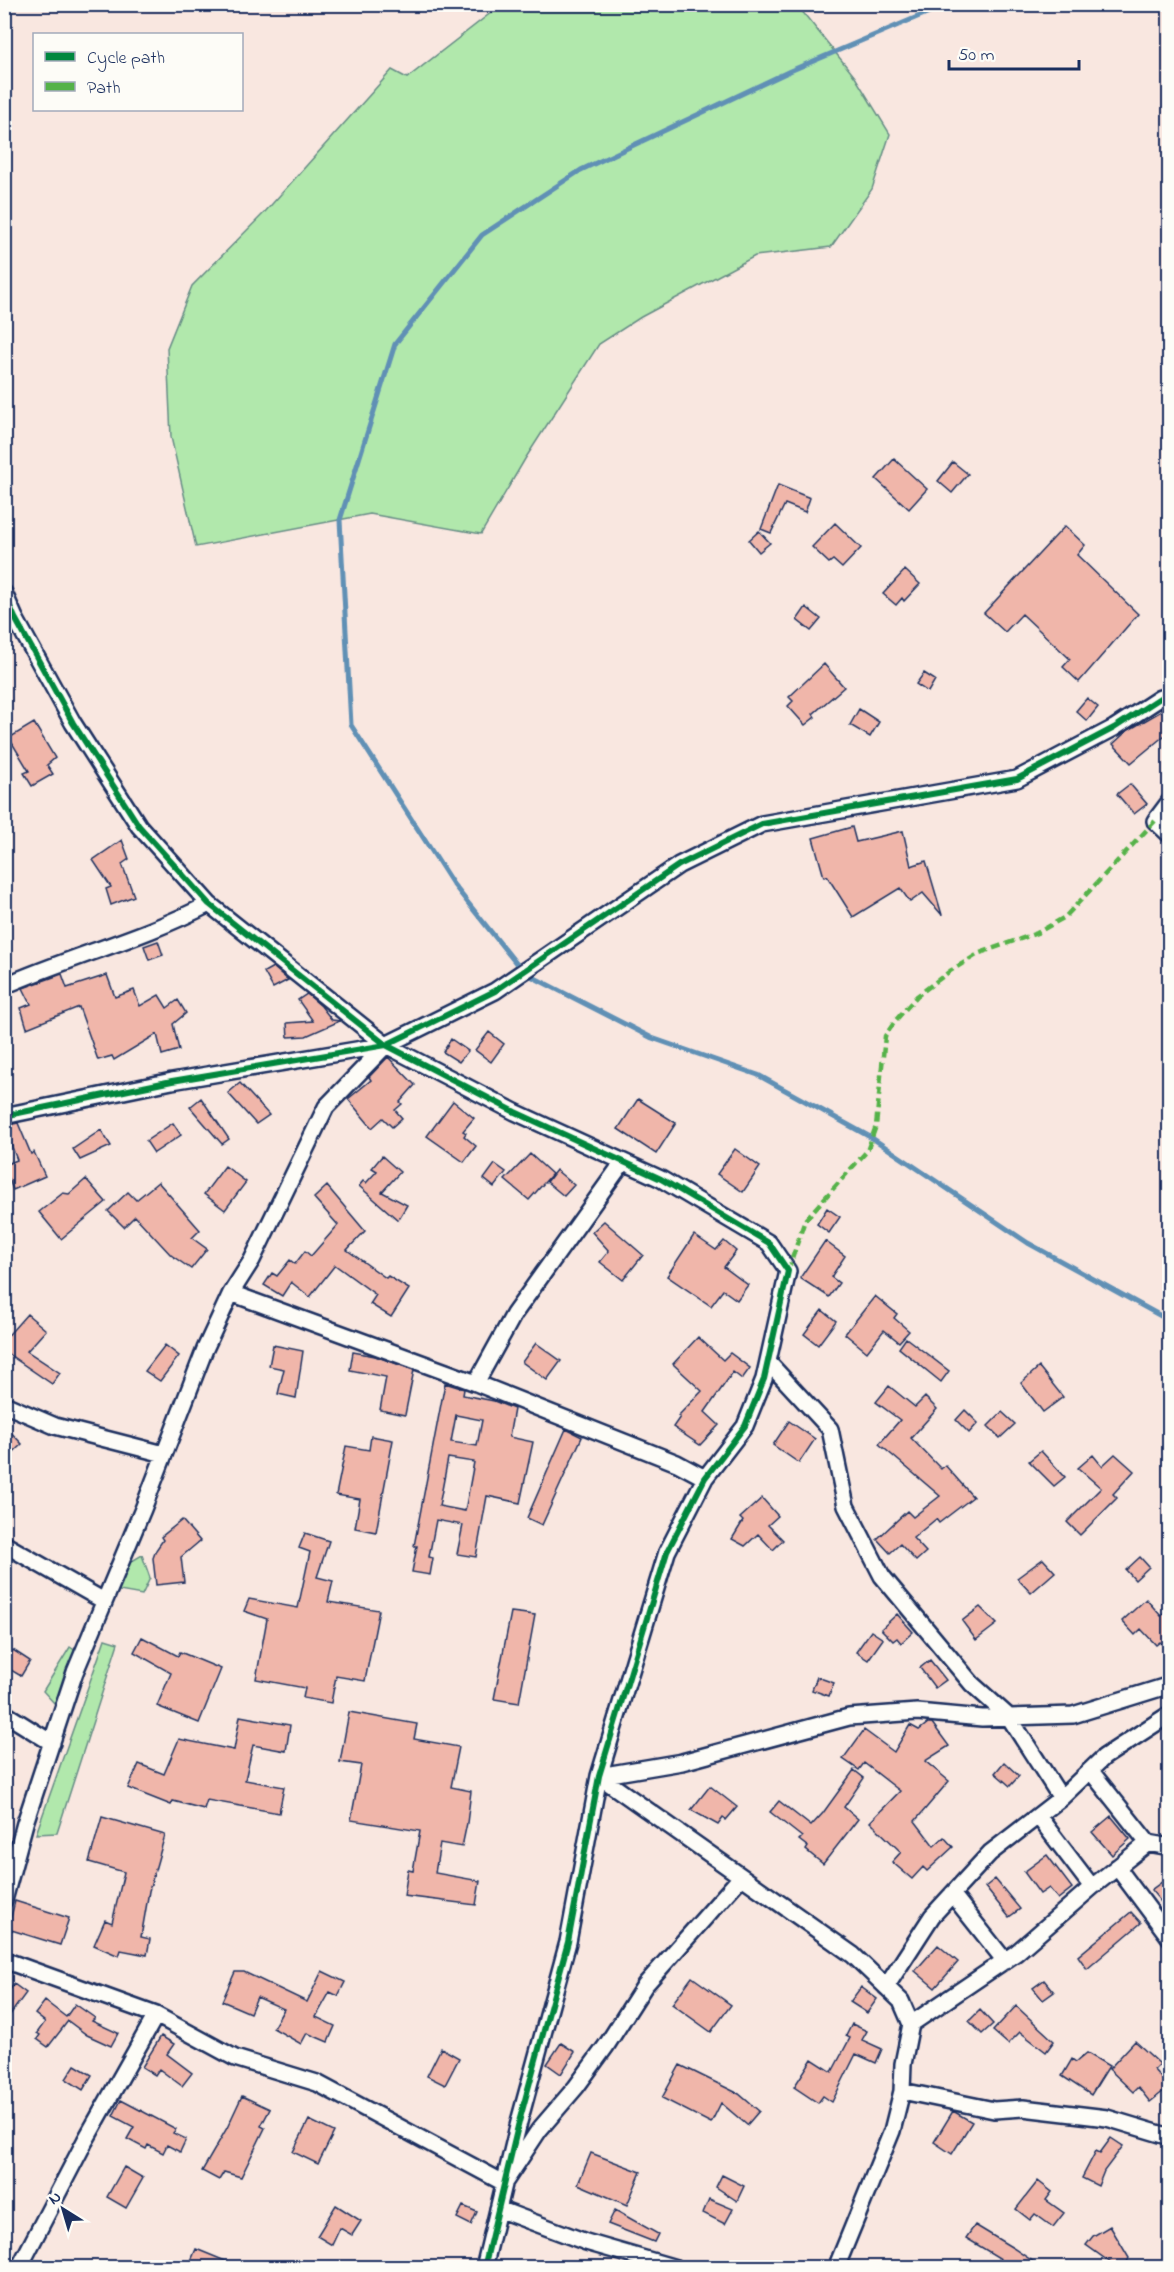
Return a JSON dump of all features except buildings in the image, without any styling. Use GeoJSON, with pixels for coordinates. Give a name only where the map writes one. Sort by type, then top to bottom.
{"type":"FeatureCollection","features":[{"type":"Feature","properties":{"kind":"street"},"geometry":{"type":"LineString","coordinates":[[4,593],[10,613],[73,723],[139,826],[209,904],[386,1045],[514,1112],[662,1179],[769,1243],[788,1271],[764,1379],[745,1426],[705,1478],[667,1552],[598,1776],[568,1942],[504,2183],[484,2268]]}},
{"type":"Feature","properties":{"kind":"street"},"geometry":{"type":"LineString","coordinates":[[4,1116],[172,1081],[386,1045],[495,991],[679,865],[762,824],[1017,778],[1114,728],[1160,698],[1170,696]]}},
{"type":"Feature","properties":{"kind":"street"},"geometry":{"type":"LineString","coordinates":[[1170,801],[1155,821],[1170,835]]}},
{"type":"Feature","properties":{"kind":"street"},"geometry":{"type":"LineString","coordinates":[[4,986],[44,968],[176,921],[209,904]]}},
{"type":"Feature","properties":{"kind":"street"},"geometry":{"type":"LineString","coordinates":[[4,1900],[10,1860],[75,1672],[204,1349],[231,1293],[252,1260],[326,1107],[386,1045]]}},
{"type":"Feature","properties":{"kind":"street"},"geometry":{"type":"LineString","coordinates":[[476,1383],[514,1314],[623,1162]]}},
{"type":"Feature","properties":{"kind":"street"},"geometry":{"type":"LineString","coordinates":[[231,1293],[476,1383],[677,1463],[705,1478]]}},
{"type":"Feature","properties":{"kind":"street"},"geometry":{"type":"LineString","coordinates":[[768,1362],[830,1430],[846,1506],[882,1576],[972,1684],[1009,1717],[1061,1798]]}},
{"type":"Feature","properties":{"kind":"street"},"geometry":{"type":"LineString","coordinates":[[4,1404],[55,1426],[164,1454]]}},
{"type":"Feature","properties":{"kind":"street"},"geometry":{"type":"LineString","coordinates":[[4,1544],[104,1601]]}},
{"type":"Feature","properties":{"kind":"street"},"geometry":{"type":"LineString","coordinates":[[598,1776],[682,1762],[849,1717],[917,1712],[981,1718],[1073,1715],[1170,1684]]}},
{"type":"Feature","properties":{"kind":"street"},"geometry":{"type":"LineString","coordinates":[[4,1713],[52,1743]]}},
{"type":"Feature","properties":{"kind":"street"},"geometry":{"type":"LineString","coordinates":[[886,1987],[932,1916],[990,1853],[1061,1798],[1104,1757],[1170,1714]]}},
{"type":"Feature","properties":{"kind":"street"},"geometry":{"type":"LineString","coordinates":[[1090,1770],[1148,1843],[1170,1847]]}},
{"type":"Feature","properties":{"kind":"street"},"geometry":{"type":"LineString","coordinates":[[598,1776],[853,1955],[901,2001],[911,2024],[903,2064],[902,2091],[892,2131],[836,2268]]}},
{"type":"Feature","properties":{"kind":"street"},"geometry":{"type":"LineString","coordinates":[[1038,1816],[1092,1887]]}},
{"type":"Feature","properties":{"kind":"street"},"geometry":{"type":"LineString","coordinates":[[911,2024],[1005,1961],[1148,1843]]}},
{"type":"Feature","properties":{"kind":"street"},"geometry":{"type":"LineString","coordinates":[[1118,1867],[1170,1938]]}},
{"type":"Feature","properties":{"kind":"street"},"geometry":{"type":"LineString","coordinates":[[504,2183],[539,2130],[576,2087],[606,2046],[645,1985],[741,1877]]}},
{"type":"Feature","properties":{"kind":"street"},"geometry":{"type":"LineString","coordinates":[[952,1894],[1005,1961]]}},
{"type":"Feature","properties":{"kind":"street"},"geometry":{"type":"LineString","coordinates":[[4,1960],[156,2015],[235,2058],[317,2083],[504,2183]]}},
{"type":"Feature","properties":{"kind":"street"},"geometry":{"type":"LineString","coordinates":[[19,2268],[85,2141],[156,2015]]}},
{"type":"Feature","properties":{"kind":"street"},"geometry":{"type":"LineString","coordinates":[[902,2091],[994,2110],[1023,2108],[1107,2118],[1167,2136],[1170,2134]]}},
{"type":"Feature","properties":{"kind":"street"},"geometry":{"type":"LineString","coordinates":[[498,2209],[586,2242],[676,2268]]}},
{"type":"Feature","properties":{"kind":"street"},"geometry":{"type":"LineString","coordinates":[[4,2261],[14,2268]]}},
{"type":"Feature","properties":{"kind":"green space"},"geometry":{"type":"Polygon","coordinates":[[[501,5],[797,5],[855,77],[890,134],[872,189],[831,247],[755,256],[641,317],[599,344],[525,459],[481,534],[370,514],[196,547],[171,437],[167,348],[192,286],[264,213],[392,70],[407,78],[501,5]]]}},
{"type":"Feature","properties":{"kind":"green space"},"geometry":{"type":"Polygon","coordinates":[[[142,1555],[150,1578],[142,1595],[119,1591],[122,1567],[142,1555]]]}},
{"type":"Feature","properties":{"kind":"green space"},"geometry":{"type":"Polygon","coordinates":[[[105,1639],[118,1643],[57,1833],[36,1834],[105,1639]]]}},
{"type":"Feature","properties":{"kind":"green space"},"geometry":{"type":"Polygon","coordinates":[[[70,1647],[79,1653],[54,1703],[43,1691],[70,1647]]]}},
{"type":"Feature","properties":{"kind":"waterway"},"geometry":{"type":"LineString","coordinates":[[948,4],[790,71],[581,170],[482,235],[395,344],[340,520],[351,725],[453,884],[523,972],[652,1038],[758,1075],[872,1138],[1028,1243],[1170,1321]]}},
{"type":"Feature","properties":{"kind":"marked path"},"geometry":{"type":"LineString","coordinates":[[788,1271],[805,1220],[867,1151],[876,1126],[885,1036],[896,1020],[917,996],[950,971],[980,953],[1037,933],[1065,917],[1155,821]]}},
{"type":"Feature","properties":{"kind":"cycle path"},"geometry":{"type":"LineString","coordinates":[[4,593],[15,618],[73,723],[139,826],[209,904],[386,1045],[515,1112],[661,1179],[769,1243],[788,1271],[764,1379],[745,1426],[705,1478],[667,1552],[599,1776],[568,1942],[519,2122],[484,2268]]}},
{"type":"Feature","properties":{"kind":"cycle path"},"geometry":{"type":"LineString","coordinates":[[4,1116],[172,1081],[386,1045],[495,991],[679,865],[762,824],[1017,779],[1114,728],[1160,698],[1170,696]]}}]}
